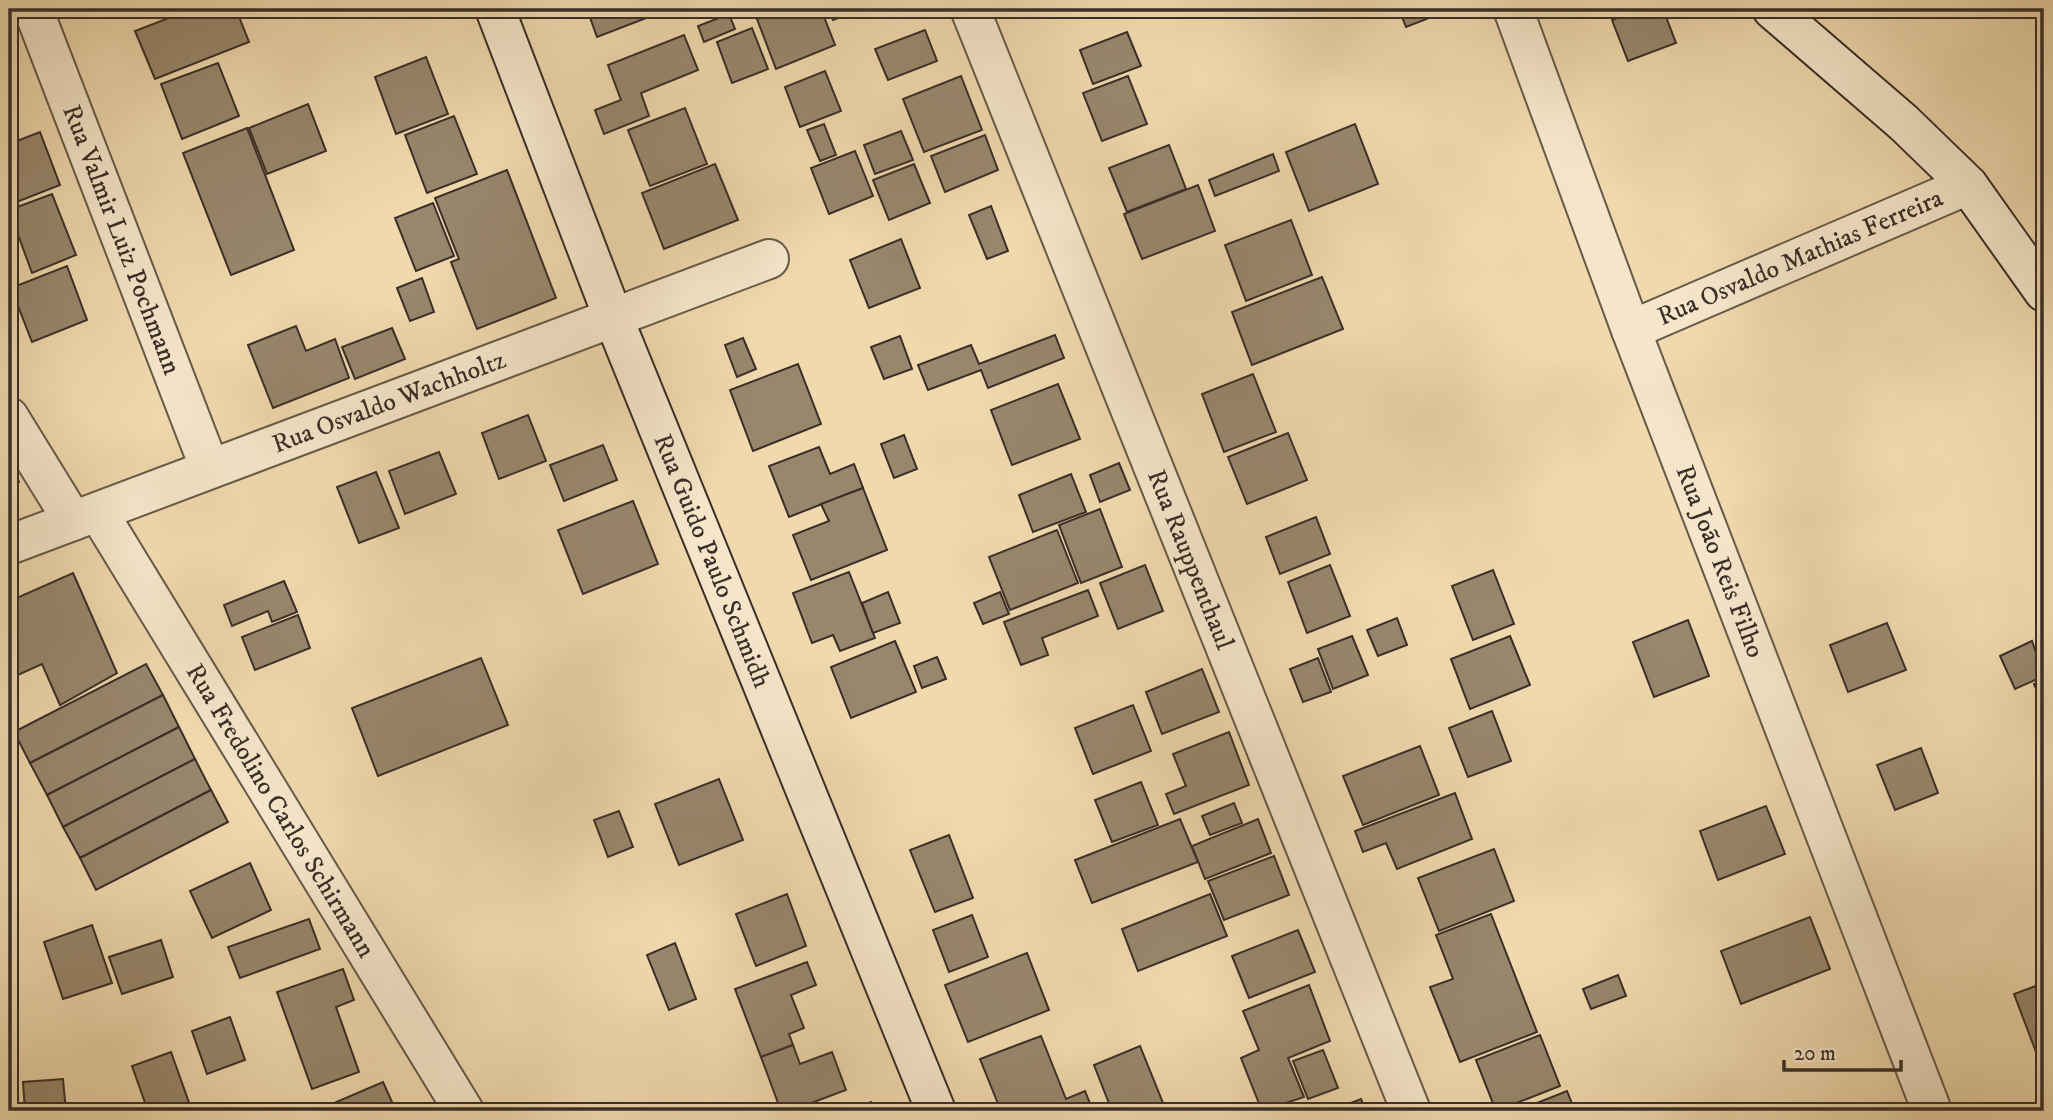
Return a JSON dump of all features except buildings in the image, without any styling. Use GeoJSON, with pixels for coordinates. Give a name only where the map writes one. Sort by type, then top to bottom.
{"type":"FeatureCollection","features":[{"type":"Feature","properties":{"kind":"street","name":"Rua Valmir Luiz Pochmann"},"geometry":{"type":"LineString","coordinates":[[33,9],[210,470]]}},
{"type":"Feature","properties":{"kind":"street","name":"Rua Guido Paulo Schmidh"},"geometry":{"type":"LineString","coordinates":[[495,9],[613,317],[936,1111]]}},
{"type":"Feature","properties":{"kind":"street","name":"Rua Rauppenthaul"},"geometry":{"type":"LineString","coordinates":[[970,9],[1411,1111]]}},
{"type":"Feature","properties":{"kind":"street","name":"Rua João Reis Filho"},"geometry":{"type":"LineString","coordinates":[[1513,9],[1631,330],[1932,1111]]}},
{"type":"Feature","properties":{"kind":"street"},"geometry":{"type":"LineString","coordinates":[[1772,9],[1904,123],[1968,185],[2044,292]]}},
{"type":"Feature","properties":{"kind":"street","name":"Rua Osvaldo Mathias Ferreira"},"geometry":{"type":"LineString","coordinates":[[1631,330],[1968,185]]}},
{"type":"Feature","properties":{"kind":"street","name":"Rua Osvaldo Wachholtz"},"geometry":{"type":"LineString","coordinates":[[9,545],[769,259]]}},
{"type":"Feature","properties":{"kind":"street","name":"Rua Fredolino Carlos Schirmann"},"geometry":{"type":"LineString","coordinates":[[9,417],[85,517],[464,1111]]}}]}
